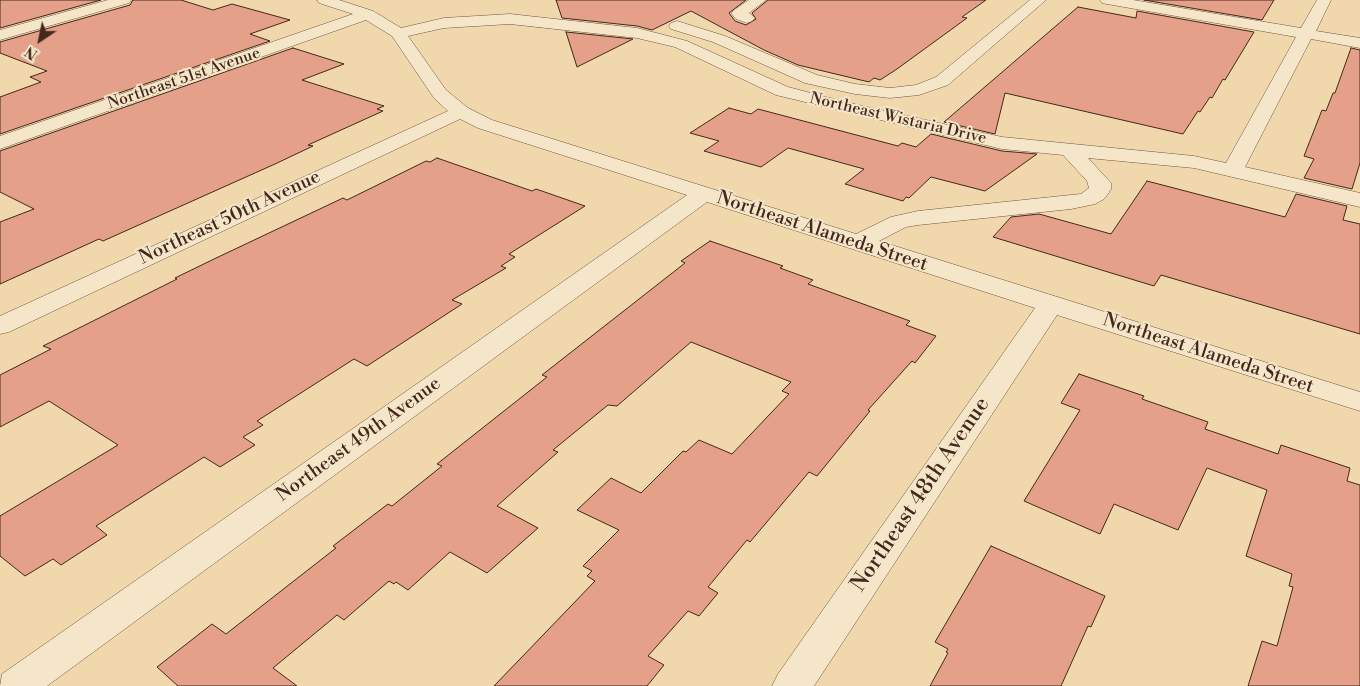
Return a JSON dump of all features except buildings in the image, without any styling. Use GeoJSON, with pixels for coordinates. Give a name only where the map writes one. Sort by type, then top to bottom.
{"type":"FeatureCollection","features":[{"type":"Feature","properties":{"kind":"street"},"geometry":{"type":"LineString","coordinates":[[0,35],[124,0]]}},
{"type":"Feature","properties":{"kind":"street","name":"Northeast Alameda Street"},"geometry":{"type":"LineString","coordinates":[[324,0],[368,14],[398,33],[440,94],[462,112],[508,133],[1360,402]]}},
{"type":"Feature","properties":{"kind":"street"},"geometry":{"type":"LineString","coordinates":[[747,18],[739,14],[759,0]]}},
{"type":"Feature","properties":{"kind":"street"},"geometry":{"type":"LineString","coordinates":[[510,19],[531,14],[560,14],[632,18],[676,25],[719,39],[811,79],[855,89],[890,93],[919,90],[942,81],[1039,0]]}},
{"type":"Feature","properties":{"kind":"street"},"geometry":{"type":"LineString","coordinates":[[1107,0],[1360,43]]}},
{"type":"Feature","properties":{"kind":"street"},"geometry":{"type":"LineString","coordinates":[[1234,170],[1324,0]]}},
{"type":"Feature","properties":{"kind":"street"},"geometry":{"type":"LineString","coordinates":[[444,23],[457,9]]}},
{"type":"Feature","properties":{"kind":"street","name":"Northeast 51st Avenue"},"geometry":{"type":"LineString","coordinates":[[0,143],[368,14]]}},
{"type":"Feature","properties":{"kind":"street","name":"Northeast Wistaria Drive"},"geometry":{"type":"LineString","coordinates":[[398,33],[444,23],[510,19],[622,30],[662,38],[700,52],[782,91],[844,108],[975,138],[1028,147],[1169,158],[1234,170],[1360,200]]}},
{"type":"Feature","properties":{"kind":"street","name":"Northeast 50th Avenue"},"geometry":{"type":"LineString","coordinates":[[0,326],[430,125],[462,112]]}},
{"type":"Feature","properties":{"kind":"street"},"geometry":{"type":"LineString","coordinates":[[857,243],[899,222],[918,218],[1087,199],[1096,194],[1100,189],[1100,183],[1069,150]]}},
{"type":"Feature","properties":{"kind":"street","name":"Northeast 49th Avenue"},"geometry":{"type":"LineString","coordinates":[[16,686],[703,194]]}},
{"type":"Feature","properties":{"kind":"street","name":"Northeast 48th Avenue"},"geometry":{"type":"LineString","coordinates":[[792,686],[1051,304]]}}]}
